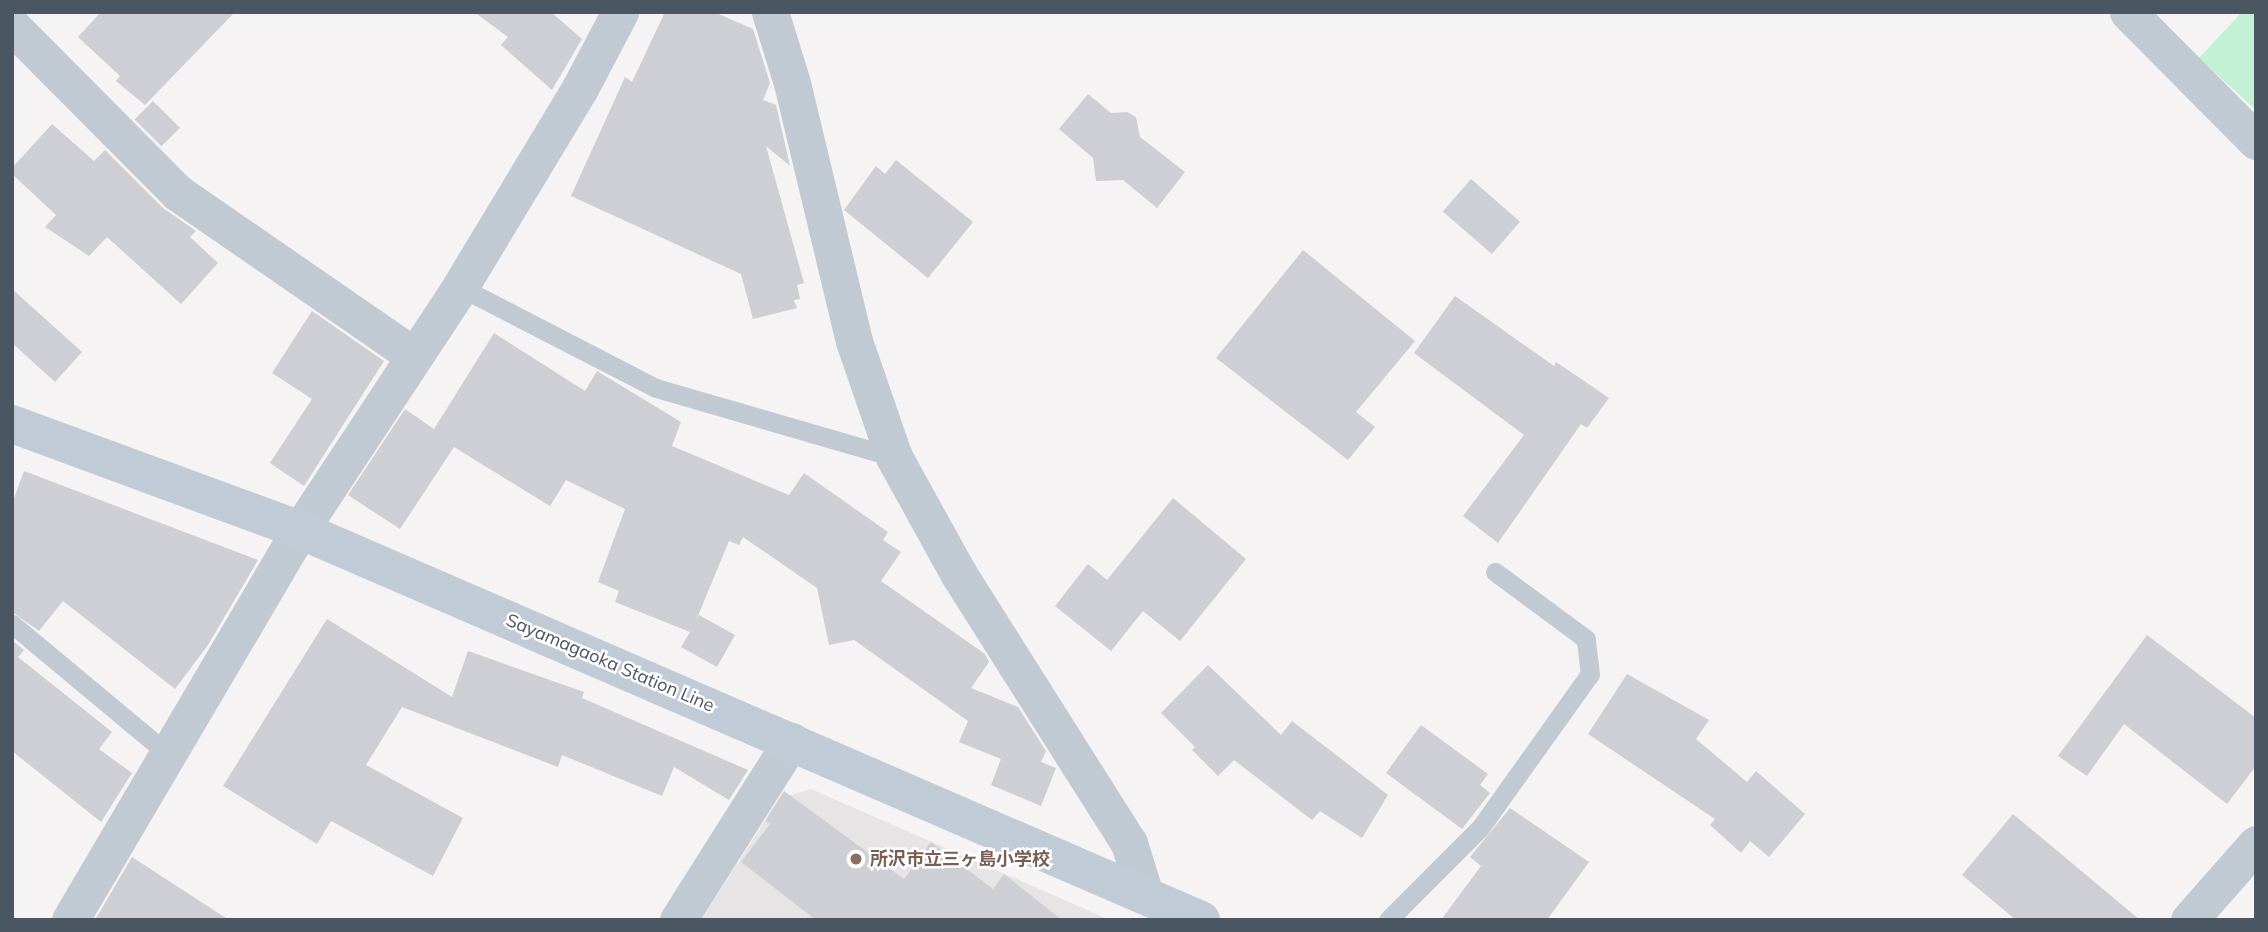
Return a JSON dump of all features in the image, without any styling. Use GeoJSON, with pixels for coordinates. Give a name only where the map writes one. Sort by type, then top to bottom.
{"type":"FeatureCollection","features":[{"type":"Feature","properties":{"kind":"main road","name":"Sayamagaoka Station Line"},"geometry":{"type":"LineString","coordinates":[[16,432],[300,530],[1201,920]]}},
{"type":"Feature","properties":{"kind":"street"},"geometry":{"type":"LineString","coordinates":[[70,920],[300,530],[460,287],[580,88],[620,12]]}},
{"type":"Feature","properties":{"kind":"street"},"geometry":{"type":"LineString","coordinates":[[770,12],[792,83],[853,341],[894,457],[957,573],[1129,843],[1145,895]]}},
{"type":"Feature","properties":{"kind":"street"},"geometry":{"type":"LineString","coordinates":[[2128,12],[2256,141]]}},
{"type":"Feature","properties":{"kind":"street"},"geometry":{"type":"LineString","coordinates":[[12,26],[178,193],[414,356]]}},
{"type":"Feature","properties":{"kind":"street"},"geometry":{"type":"LineString","coordinates":[[678,920],[791,741]]}},
{"type":"Feature","properties":{"kind":"street"},"geometry":{"type":"LineString","coordinates":[[2189,920],[2256,844]]}},
{"type":"Feature","properties":{"kind":"lane"},"geometry":{"type":"LineString","coordinates":[[460,287],[656,388],[894,457]]}},
{"type":"Feature","properties":{"kind":"lane"},"geometry":{"type":"LineString","coordinates":[[1388,920],[1480,828],[1590,674],[1586,639],[1496,572]]}},
{"type":"Feature","properties":{"kind":"lane"},"geometry":{"type":"LineString","coordinates":[[12,624],[168,754]]}},
{"type":"Feature","properties":{"kind":"shaded area","name":"所沢市立三ヶ島小学校"},"geometry":{"type":"Polygon","coordinates":[[[811,789],[1110,920],[701,920],[779,799],[811,789]]]}},
{"type":"Feature","properties":{"kind":"green space"},"geometry":{"type":"Polygon","coordinates":[[[2242,12],[2256,12],[2256,110],[2199,58],[2242,12]]]}},
{"type":"Feature","properties":{"kind":"building"},"geometry":{"type":"Polygon","coordinates":[[[101,12],[235,12],[145,105],[116,81],[120,76],[78,37],[101,12]]]}},
{"type":"Feature","properties":{"kind":"building"},"geometry":{"type":"Polygon","coordinates":[[[474,12],[551,12],[582,39],[552,90],[501,45],[508,37],[474,12]]]}},
{"type":"Feature","properties":{"kind":"building"},"geometry":{"type":"Polygon","coordinates":[[[665,12],[714,12],[753,29],[770,83],[763,100],[776,105],[790,166],[766,146],[804,283],[797,285],[800,299],[794,300],[797,308],[753,319],[741,274],[571,196],[625,77],[632,82],[665,12]]]}},
{"type":"Feature","properties":{"kind":"building"},"geometry":{"type":"Polygon","coordinates":[[[1088,94],[1111,113],[1127,112],[1136,117],[1140,137],[1185,172],[1157,208],[1123,180],[1096,181],[1093,158],[1059,129],[1088,94]]]}},
{"type":"Feature","properties":{"kind":"building"},"geometry":{"type":"Polygon","coordinates":[[[153,101],[180,128],[161,146],[135,119],[153,101]]]}},
{"type":"Feature","properties":{"kind":"building"},"geometry":{"type":"Polygon","coordinates":[[[52,124],[94,161],[105,150],[163,208],[196,231],[190,237],[218,263],[181,304],[107,237],[89,256],[45,227],[56,215],[12,174],[12,168],[52,124]]]}},
{"type":"Feature","properties":{"kind":"building"},"geometry":{"type":"Polygon","coordinates":[[[896,160],[973,222],[928,278],[844,210],[876,166],[885,174],[896,160]]]}},
{"type":"Feature","properties":{"kind":"building"},"geometry":{"type":"Polygon","coordinates":[[[1471,179],[1520,222],[1492,254],[1443,211],[1471,179]]]}},
{"type":"Feature","properties":{"kind":"building"},"geometry":{"type":"Polygon","coordinates":[[[1303,250],[1415,341],[1356,412],[1375,427],[1348,460],[1216,358],[1303,250]]]}},
{"type":"Feature","properties":{"kind":"building"},"geometry":{"type":"Polygon","coordinates":[[[12,289],[82,352],[55,382],[12,343],[12,289]]]}},
{"type":"Feature","properties":{"kind":"building"},"geometry":{"type":"Polygon","coordinates":[[[1455,296],[1554,366],[1556,362],[1609,398],[1587,428],[1581,424],[1498,543],[1463,516],[1524,435],[1414,353],[1455,296]]]}},
{"type":"Feature","properties":{"kind":"building"},"geometry":{"type":"Polygon","coordinates":[[[312,311],[384,361],[304,486],[270,463],[312,399],[272,373],[312,311]]]}},
{"type":"Feature","properties":{"kind":"building"},"geometry":{"type":"Polygon","coordinates":[[[494,333],[585,391],[597,371],[681,422],[672,446],[789,495],[804,473],[888,532],[883,540],[901,552],[881,581],[985,654],[989,662],[971,688],[1018,707],[1046,751],[1041,762],[1056,768],[1041,806],[991,785],[1001,759],[959,742],[968,721],[854,640],[829,645],[817,588],[743,537],[739,545],[729,541],[695,623],[699,615],[735,635],[717,667],[681,647],[690,632],[615,602],[619,591],[598,582],[625,509],[566,480],[550,506],[454,447],[400,529],[348,495],[405,409],[434,429],[494,333]]]}},
{"type":"Feature","properties":{"kind":"building"},"geometry":{"type":"Polygon","coordinates":[[[24,471],[258,560],[208,645],[175,689],[63,601],[39,631],[12,612],[12,504],[24,471]]]}},
{"type":"Feature","properties":{"kind":"building"},"geometry":{"type":"Polygon","coordinates":[[[1173,498],[1246,559],[1180,641],[1143,611],[1111,651],[1055,606],[1088,564],[1107,580],[1173,498]]]}},
{"type":"Feature","properties":{"kind":"building"},"geometry":{"type":"Polygon","coordinates":[[[327,619],[452,697],[468,651],[584,692],[582,698],[748,770],[729,800],[674,767],[662,796],[562,755],[558,767],[402,707],[366,765],[463,818],[433,876],[331,821],[317,844],[223,786],[327,619]]]}},
{"type":"Feature","properties":{"kind":"building"},"geometry":{"type":"Polygon","coordinates":[[[2147,635],[2256,718],[2256,766],[2227,804],[2124,724],[2087,776],[2058,756],[2147,635]]]}},
{"type":"Feature","properties":{"kind":"building"},"geometry":{"type":"Polygon","coordinates":[[[12,640],[24,650],[18,657],[112,732],[99,749],[132,773],[101,822],[12,751],[12,640]]]}},
{"type":"Feature","properties":{"kind":"building"},"geometry":{"type":"Polygon","coordinates":[[[1208,665],[1281,735],[1292,721],[1388,795],[1362,838],[1320,811],[1312,820],[1234,760],[1218,776],[1192,750],[1195,747],[1161,713],[1208,665]]]}},
{"type":"Feature","properties":{"kind":"building"},"geometry":{"type":"Polygon","coordinates":[[[1627,674],[1709,720],[1696,739],[1747,782],[1756,771],[1805,814],[1769,857],[1750,841],[1741,853],[1710,825],[1715,819],[1588,734],[1627,674]]]}},
{"type":"Feature","properties":{"kind":"building"},"geometry":{"type":"Polygon","coordinates":[[[1421,725],[1488,774],[1480,785],[1490,793],[1462,829],[1386,773],[1421,725]]]}},
{"type":"Feature","properties":{"kind":"building","name":"所沢市立三ヶ島小学校"},"geometry":{"type":"Polygon","coordinates":[[[784,791],[904,879],[931,842],[993,889],[1004,874],[1062,920],[816,920],[741,862],[770,824],[765,821],[784,791]]]}},
{"type":"Feature","properties":{"kind":"building"},"geometry":{"type":"Polygon","coordinates":[[[1510,808],[1589,862],[1547,920],[1441,920],[1481,866],[1470,857],[1510,808]]]}},
{"type":"Feature","properties":{"kind":"building"},"geometry":{"type":"Polygon","coordinates":[[[2013,814],[2140,920],[2016,920],[1962,875],[2013,814]]]}},
{"type":"Feature","properties":{"kind":"building"},"geometry":{"type":"Polygon","coordinates":[[[132,857],[229,920],[95,920],[132,857]]]}},
{"type":"Feature","properties":{"kind":"place","name":"所沢市立三ヶ島小学校"},"geometry":{"type":"Point","coordinates":[856,859]}}]}
